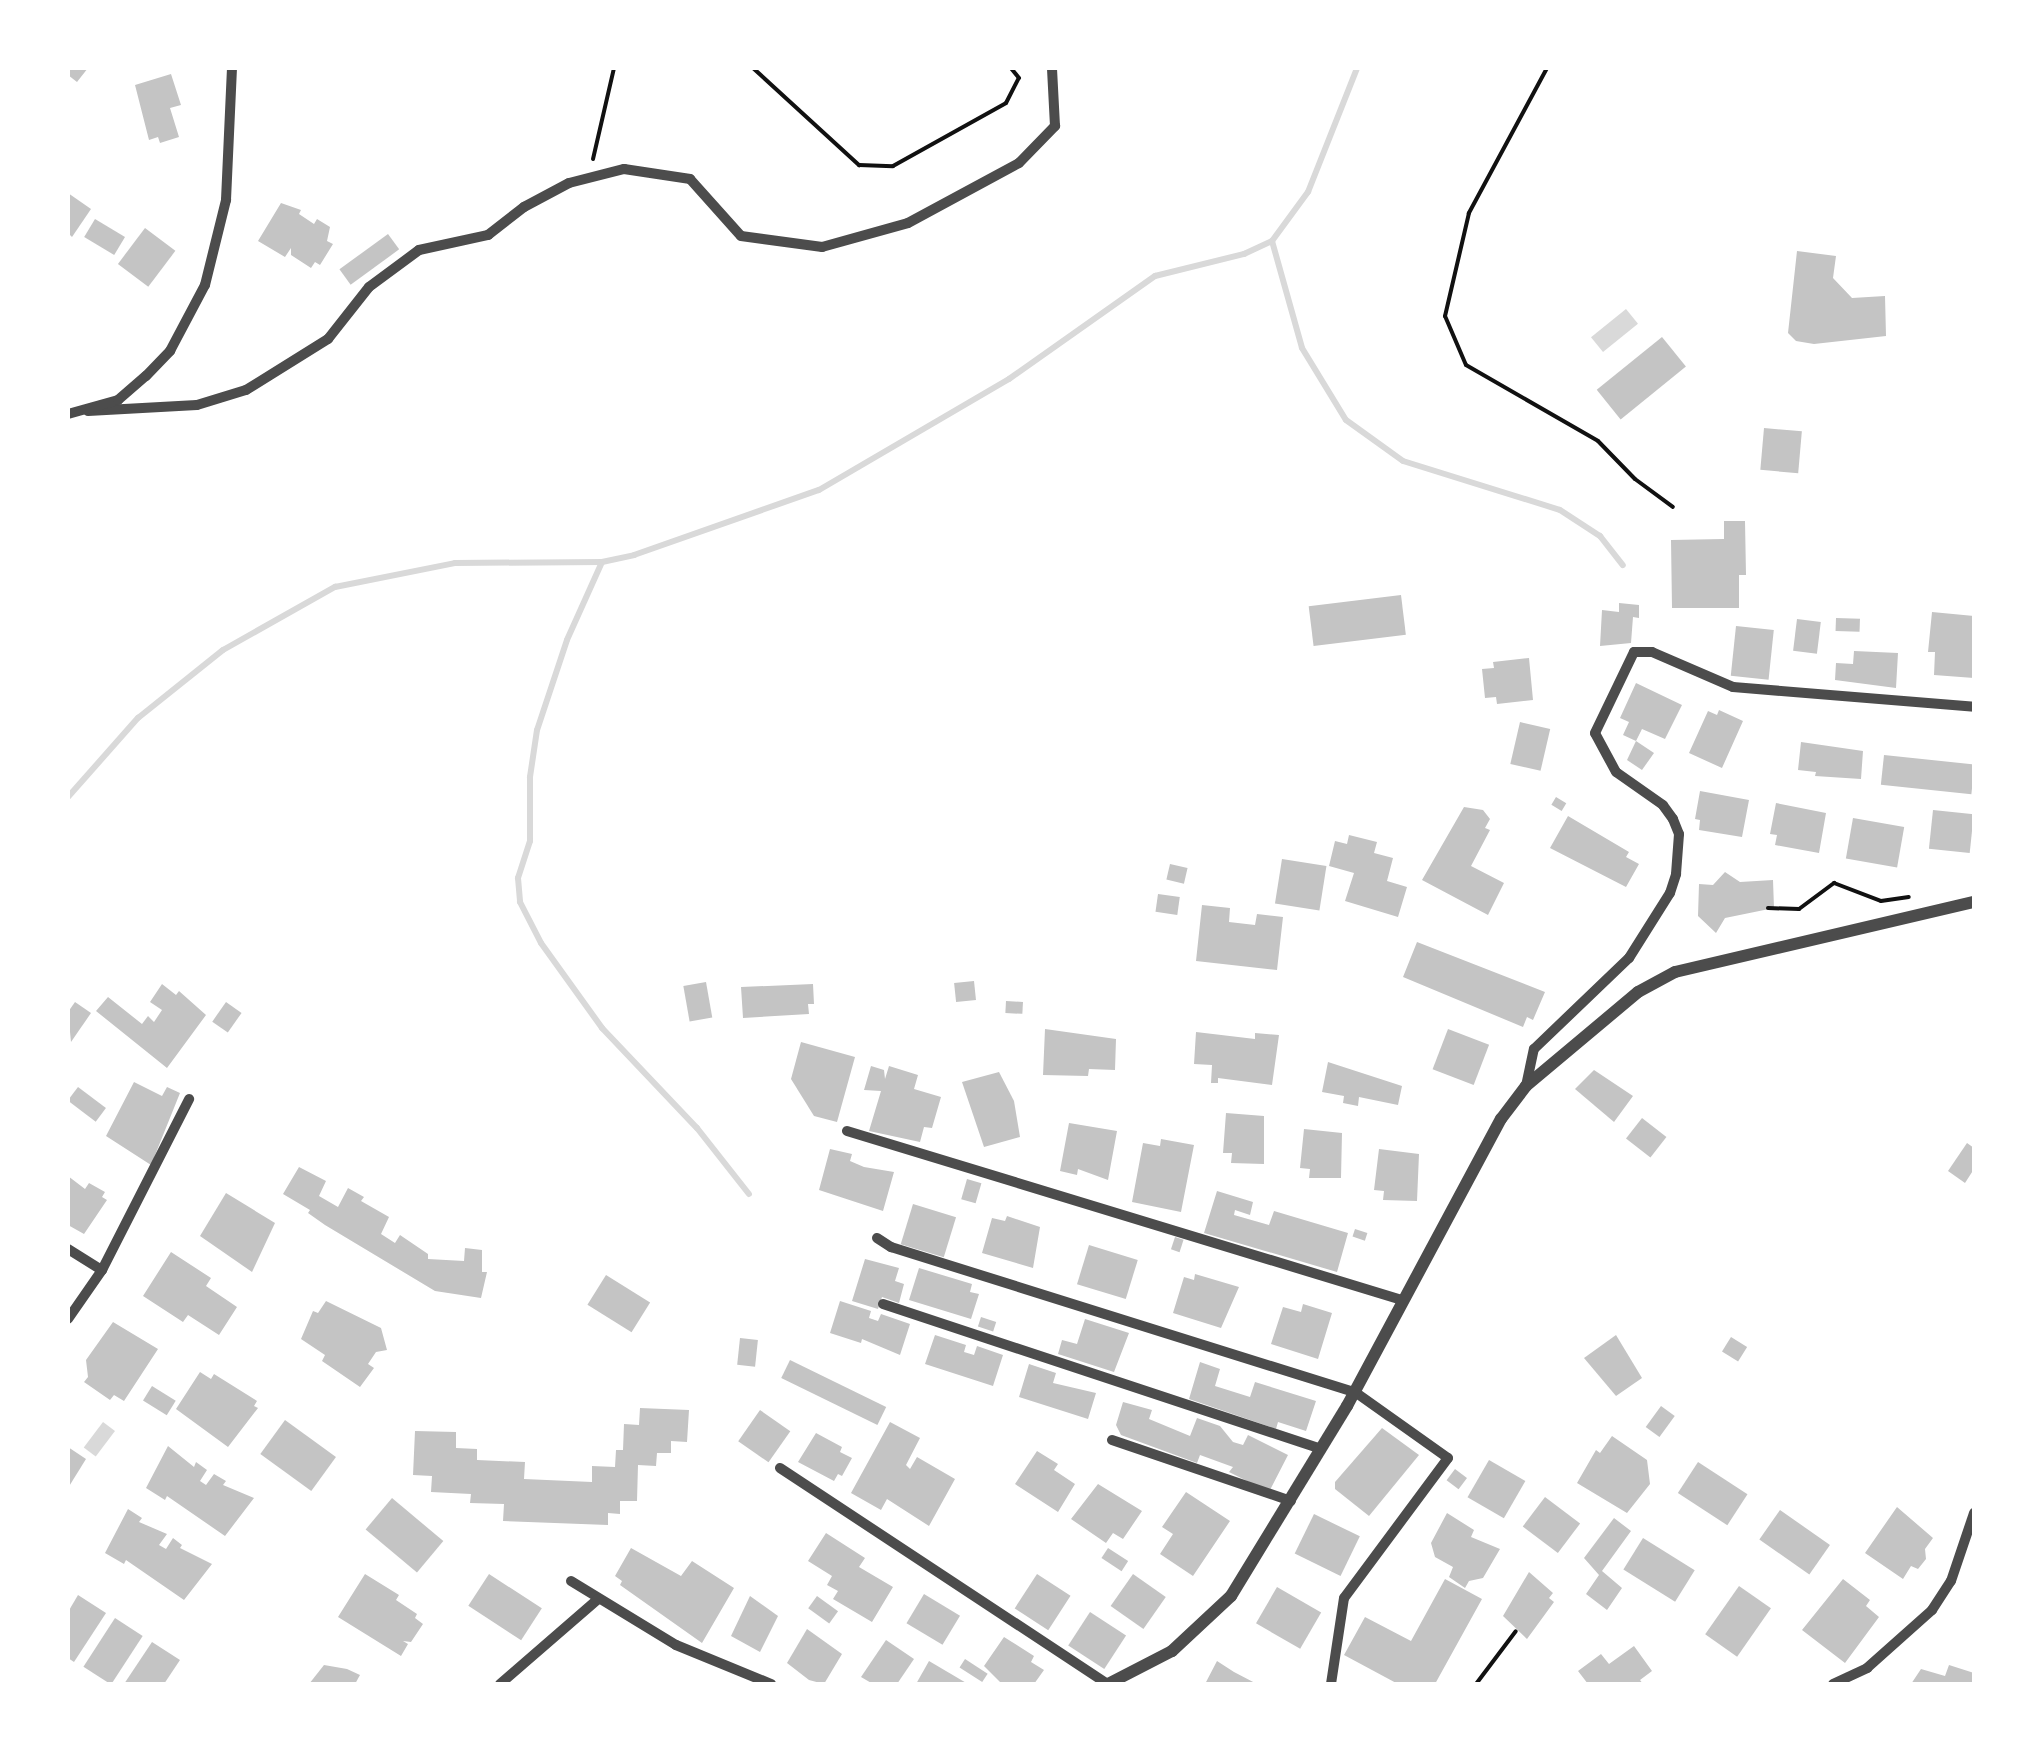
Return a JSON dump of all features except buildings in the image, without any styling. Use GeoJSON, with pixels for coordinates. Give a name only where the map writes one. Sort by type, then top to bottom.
{"type":"FeatureCollection","features":[{"type":"Feature","properties":{"kind":"street"},"geometry":{"type":"LineString","coordinates":[[88,412],[118,400],[170,351],[205,285],[226,200],[232,68]]}},
{"type":"Feature","properties":{"kind":"street"},"geometry":{"type":"LineString","coordinates":[[68,414],[197,405],[246,390],[328,338],[369,287],[418,250],[488,235],[524,207],[568,183],[624,169],[690,179],[741,236],[822,247],[908,223],[1019,163],[1054,126],[1052,68]]}},
{"type":"Feature","properties":{"kind":"street"},"geometry":{"type":"LineString","coordinates":[[1526,1086],[1534,1049],[1628,958],[1670,893],[1676,874],[1680,834],[1674,819],[1663,805],[1616,772],[1595,733],[1634,652],[1652,652],[1733,687],[1974,706]]}},
{"type":"Feature","properties":{"kind":"street"},"geometry":{"type":"LineString","coordinates":[[780,1468],[1108,1684],[1172,1651],[1205,1625],[1231,1596],[1355,1392],[1501,1119],[1526,1086],[1638,992],[1675,972],[1974,902]]}},
{"type":"Feature","properties":{"kind":"street"},"geometry":{"type":"LineString","coordinates":[[68,1319],[102,1270],[188,1099]]}},
{"type":"Feature","properties":{"kind":"street"},"geometry":{"type":"LineString","coordinates":[[848,1131],[1402,1300]]}},
{"type":"Feature","properties":{"kind":"street"},"geometry":{"type":"LineString","coordinates":[[877,1238],[910,1253],[1355,1392],[1448,1458],[1344,1598],[1330,1684]]}},
{"type":"Feature","properties":{"kind":"street"},"geometry":{"type":"LineString","coordinates":[[68,1249],[102,1270]]}},
{"type":"Feature","properties":{"kind":"street"},"geometry":{"type":"LineString","coordinates":[[882,1304],[1321,1449]]}},
{"type":"Feature","properties":{"kind":"street"},"geometry":{"type":"LineString","coordinates":[[1112,1440],[1291,1501]]}},
{"type":"Feature","properties":{"kind":"street"},"geometry":{"type":"LineString","coordinates":[[1833,1684],[1867,1668],[1932,1610],[1951,1581],[1974,1513]]}},
{"type":"Feature","properties":{"kind":"street"},"geometry":{"type":"LineString","coordinates":[[571,1581],[676,1644],[771,1684]]}},
{"type":"Feature","properties":{"kind":"street"},"geometry":{"type":"LineString","coordinates":[[500,1684],[598,1599]]}},
{"type":"Feature","properties":{"kind":"path"},"geometry":{"type":"LineString","coordinates":[[588,178],[614,68]]}},
{"type":"Feature","properties":{"kind":"path"},"geometry":{"type":"LineString","coordinates":[[752,68],[859,165],[893,166],[1006,103],[1019,78],[1011,68]]}},
{"type":"Feature","properties":{"kind":"path"},"geometry":{"type":"LineString","coordinates":[[1547,68],[1469,212],[1445,316],[1466,365],[1598,441],[1635,479],[1673,507]]}},
{"type":"Feature","properties":{"kind":"path"},"geometry":{"type":"LineString","coordinates":[[1768,908],[1800,909],[1834,883],[1881,901],[1916,897]]}},
{"type":"Feature","properties":{"kind":"path"},"geometry":{"type":"LineString","coordinates":[[1476,1684],[1516,1632]]}},
{"type":"Feature","properties":{"kind":"shaded area"},"geometry":{"type":"Polygon","coordinates":[[[1626,309],[1638,324],[1603,352],[1591,337],[1626,309]]]}},
{"type":"Feature","properties":{"kind":"shaded area"},"geometry":{"type":"Polygon","coordinates":[[[103,1422],[115,1431],[96,1457],[84,1448],[103,1422]]]}},
{"type":"Feature","properties":{"kind":"waterway"},"geometry":{"type":"LineString","coordinates":[[68,797],[138,718],[223,650],[335,587],[455,563],[602,562],[634,555],[819,490],[1009,379],[1155,276],[1244,254],[1272,241],[1308,192],[1357,68]]}},
{"type":"Feature","properties":{"kind":"waterway"},"geometry":{"type":"LineString","coordinates":[[1272,241],[1302,348],[1346,420],[1403,461],[1560,510],[1600,536],[1623,565]]}},
{"type":"Feature","properties":{"kind":"waterway"},"geometry":{"type":"LineString","coordinates":[[602,562],[567,640],[537,730],[530,777],[530,841],[518,878],[520,902],[541,943],[602,1028],[697,1128],[749,1194]]}}]}
